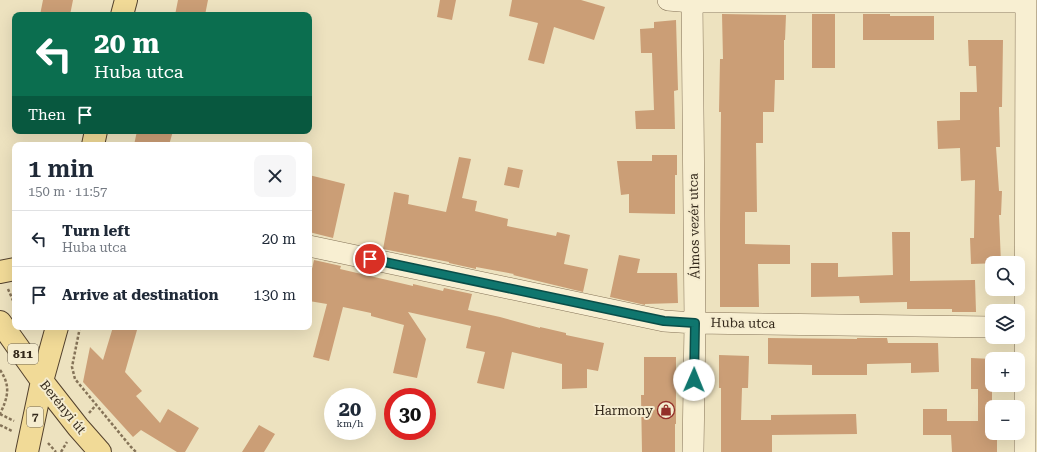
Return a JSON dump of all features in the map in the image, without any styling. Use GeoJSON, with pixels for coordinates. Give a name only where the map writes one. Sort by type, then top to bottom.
{"type":"FeatureCollection","features":[{"type":"Feature","properties":{"kind":"main road"},"geometry":{"type":"LineString","coordinates":[[123,12],[126,0]]}},
{"type":"Feature","properties":{"kind":"main road"},"geometry":{"type":"LineString","coordinates":[[0,272],[12,270]]}},
{"type":"Feature","properties":{"kind":"main road","name":"Berényi út"},"geometry":{"type":"LineString","coordinates":[[0,322],[42,381],[78,427],[100,452]]}},
{"type":"Feature","properties":{"kind":"main road","name":"7"},"geometry":{"type":"LineString","coordinates":[[27,452],[42,381],[56,330]]}},
{"type":"Feature","properties":{"kind":"street"},"geometry":{"type":"LineString","coordinates":[[668,0],[1026,1],[1027,328],[1025,452]]}},
{"type":"Feature","properties":{"kind":"street","name":"Álmos vezér utca"},"geometry":{"type":"LineString","coordinates":[[692,1],[695,323],[693,452]]}},
{"type":"Feature","properties":{"kind":"street","name":"Huba utca"},"geometry":{"type":"LineString","coordinates":[[312,247],[664,321],[695,323],[985,327]]}},
{"type":"Feature","properties":{"kind":"path"},"geometry":{"type":"LineString","coordinates":[[79,330],[72,367],[75,379],[136,452]]}},
{"type":"Feature","properties":{"kind":"path"},"geometry":{"type":"LineString","coordinates":[[0,370],[7,386],[6,402],[0,414]]}},
{"type":"Feature","properties":{"kind":"path"},"geometry":{"type":"LineString","coordinates":[[61,452],[70,438]]}},
{"type":"Feature","properties":{"kind":"building"},"geometry":{"type":"Polygon","coordinates":[[[43,0],[73,0],[71,12],[41,12],[43,0]]]}},
{"type":"Feature","properties":{"kind":"building"},"geometry":{"type":"Polygon","coordinates":[[[178,0],[208,0],[206,12],[176,12],[178,0]]]}},
{"type":"Feature","properties":{"kind":"building"},"geometry":{"type":"Polygon","coordinates":[[[440,0],[456,0],[452,20],[437,17],[440,0]]]}},
{"type":"Feature","properties":{"kind":"building"},"geometry":{"type":"Polygon","coordinates":[[[512,0],[581,0],[605,7],[594,40],[554,27],[544,64],[528,60],[538,23],[509,16],[512,0]]]}},
{"type":"Feature","properties":{"kind":"building"},"geometry":{"type":"Polygon","coordinates":[[[722,14],[786,15],[784,40],[784,80],[775,80],[774,112],[763,112],[763,143],[756,143],[757,212],[745,212],[745,244],[790,245],[790,264],[758,264],[759,307],[720,307],[721,112],[719,112],[720,59],[723,59],[722,14]]]}},
{"type":"Feature","properties":{"kind":"building"},"geometry":{"type":"Polygon","coordinates":[[[812,14],[835,14],[835,68],[812,68],[812,14]]]}},
{"type":"Feature","properties":{"kind":"building"},"geometry":{"type":"Polygon","coordinates":[[[863,14],[890,14],[890,16],[934,16],[934,40],[863,40],[863,14]]]}},
{"type":"Feature","properties":{"kind":"building"},"geometry":{"type":"Polygon","coordinates":[[[676,20],[678,90],[674,91],[675,129],[636,129],[635,111],[654,110],[652,53],[641,53],[640,29],[654,28],[654,22],[676,20]]]}},
{"type":"Feature","properties":{"kind":"building"},"geometry":{"type":"Polygon","coordinates":[[[968,40],[1003,40],[1002,107],[999,107],[1000,147],[996,147],[999,191],[1002,191],[1001,215],[999,215],[1001,256],[985,256],[985,264],[971,264],[970,238],[974,238],[975,180],[961,181],[960,148],[938,149],[937,121],[960,120],[960,92],[977,92],[976,66],[969,66],[968,40]]]}},
{"type":"Feature","properties":{"kind":"building"},"geometry":{"type":"Polygon","coordinates":[[[136,134],[172,134],[170,142],[135,142],[136,134]]]}},
{"type":"Feature","properties":{"kind":"building"},"geometry":{"type":"Polygon","coordinates":[[[652,155],[677,155],[677,175],[675,175],[675,214],[629,213],[629,194],[621,195],[617,161],[652,161],[652,155]]]}},
{"type":"Feature","properties":{"kind":"building"},"geometry":{"type":"Polygon","coordinates":[[[459,157],[471,159],[462,198],[477,201],[475,211],[508,219],[507,226],[556,236],[557,232],[570,235],[564,264],[588,269],[583,292],[513,275],[514,274],[476,267],[476,269],[383,249],[394,192],[409,195],[408,204],[446,212],[459,157]]]}},
{"type":"Feature","properties":{"kind":"building"},"geometry":{"type":"Polygon","coordinates":[[[508,167],[523,170],[519,188],[504,185],[508,167]]]}},
{"type":"Feature","properties":{"kind":"building"},"geometry":{"type":"Polygon","coordinates":[[[312,176],[345,184],[333,238],[312,233],[312,176]]]}},
{"type":"Feature","properties":{"kind":"building"},"geometry":{"type":"Polygon","coordinates":[[[892,232],[910,232],[910,281],[975,280],[976,312],[952,312],[952,309],[907,309],[907,302],[860,303],[859,296],[811,297],[811,263],[838,263],[838,277],[893,275],[892,232]]]}},
{"type":"Feature","properties":{"kind":"building"},"geometry":{"type":"Polygon","coordinates":[[[619,255],[640,259],[637,273],[677,273],[678,303],[645,305],[610,297],[619,255]]]}},
{"type":"Feature","properties":{"kind":"building"},"geometry":{"type":"Polygon","coordinates":[[[314,260],[341,266],[340,269],[413,286],[413,284],[443,291],[444,288],[472,294],[468,310],[604,343],[598,371],[587,369],[587,388],[562,389],[562,364],[512,352],[504,389],[477,383],[485,352],[466,348],[471,326],[408,312],[426,339],[417,378],[393,373],[404,325],[371,316],[371,313],[343,307],[329,361],[313,357],[327,304],[312,302],[312,269],[314,260]]]}},
{"type":"Feature","properties":{"kind":"building"},"geometry":{"type":"Polygon","coordinates":[[[112,330],[137,330],[125,372],[142,391],[136,396],[160,423],[168,409],[199,428],[185,452],[177,452],[141,430],[133,437],[83,382],[90,347],[103,360],[112,330]]]}},
{"type":"Feature","properties":{"kind":"building"},"geometry":{"type":"Polygon","coordinates":[[[768,338],[887,338],[888,343],[938,343],[939,372],[911,373],[911,363],[867,364],[867,375],[812,375],[812,365],[768,364],[768,338]]]}},
{"type":"Feature","properties":{"kind":"building"},"geometry":{"type":"Polygon","coordinates":[[[719,355],[749,356],[748,388],[742,388],[741,420],[771,420],[771,415],[856,414],[857,434],[772,435],[772,452],[721,452],[721,388],[719,388],[719,355]]]}},
{"type":"Feature","properties":{"kind":"building"},"geometry":{"type":"Polygon","coordinates":[[[644,357],[676,357],[675,452],[642,452],[641,395],[644,395],[644,357]]]}},
{"type":"Feature","properties":{"kind":"building"},"geometry":{"type":"Polygon","coordinates":[[[971,358],[985,359],[985,392],[992,392],[992,400],[985,400],[985,440],[997,440],[997,452],[952,452],[951,435],[923,435],[923,409],[947,409],[947,421],[978,421],[978,389],[971,389],[971,358]]]}},
{"type":"Feature","properties":{"kind":"building"},"geometry":{"type":"Polygon","coordinates":[[[259,425],[275,434],[264,452],[242,452],[259,425]]]}},
{"type":"Feature","properties":{"kind":"place","name":"Harmony"},"geometry":{"type":"Point","coordinates":[666,410]}},
{"type":"Feature","properties":{"kind":"route"},"geometry":{"type":"LineString","coordinates":[[370,259],[664,321],[695,323],[694,380]]}}]}
